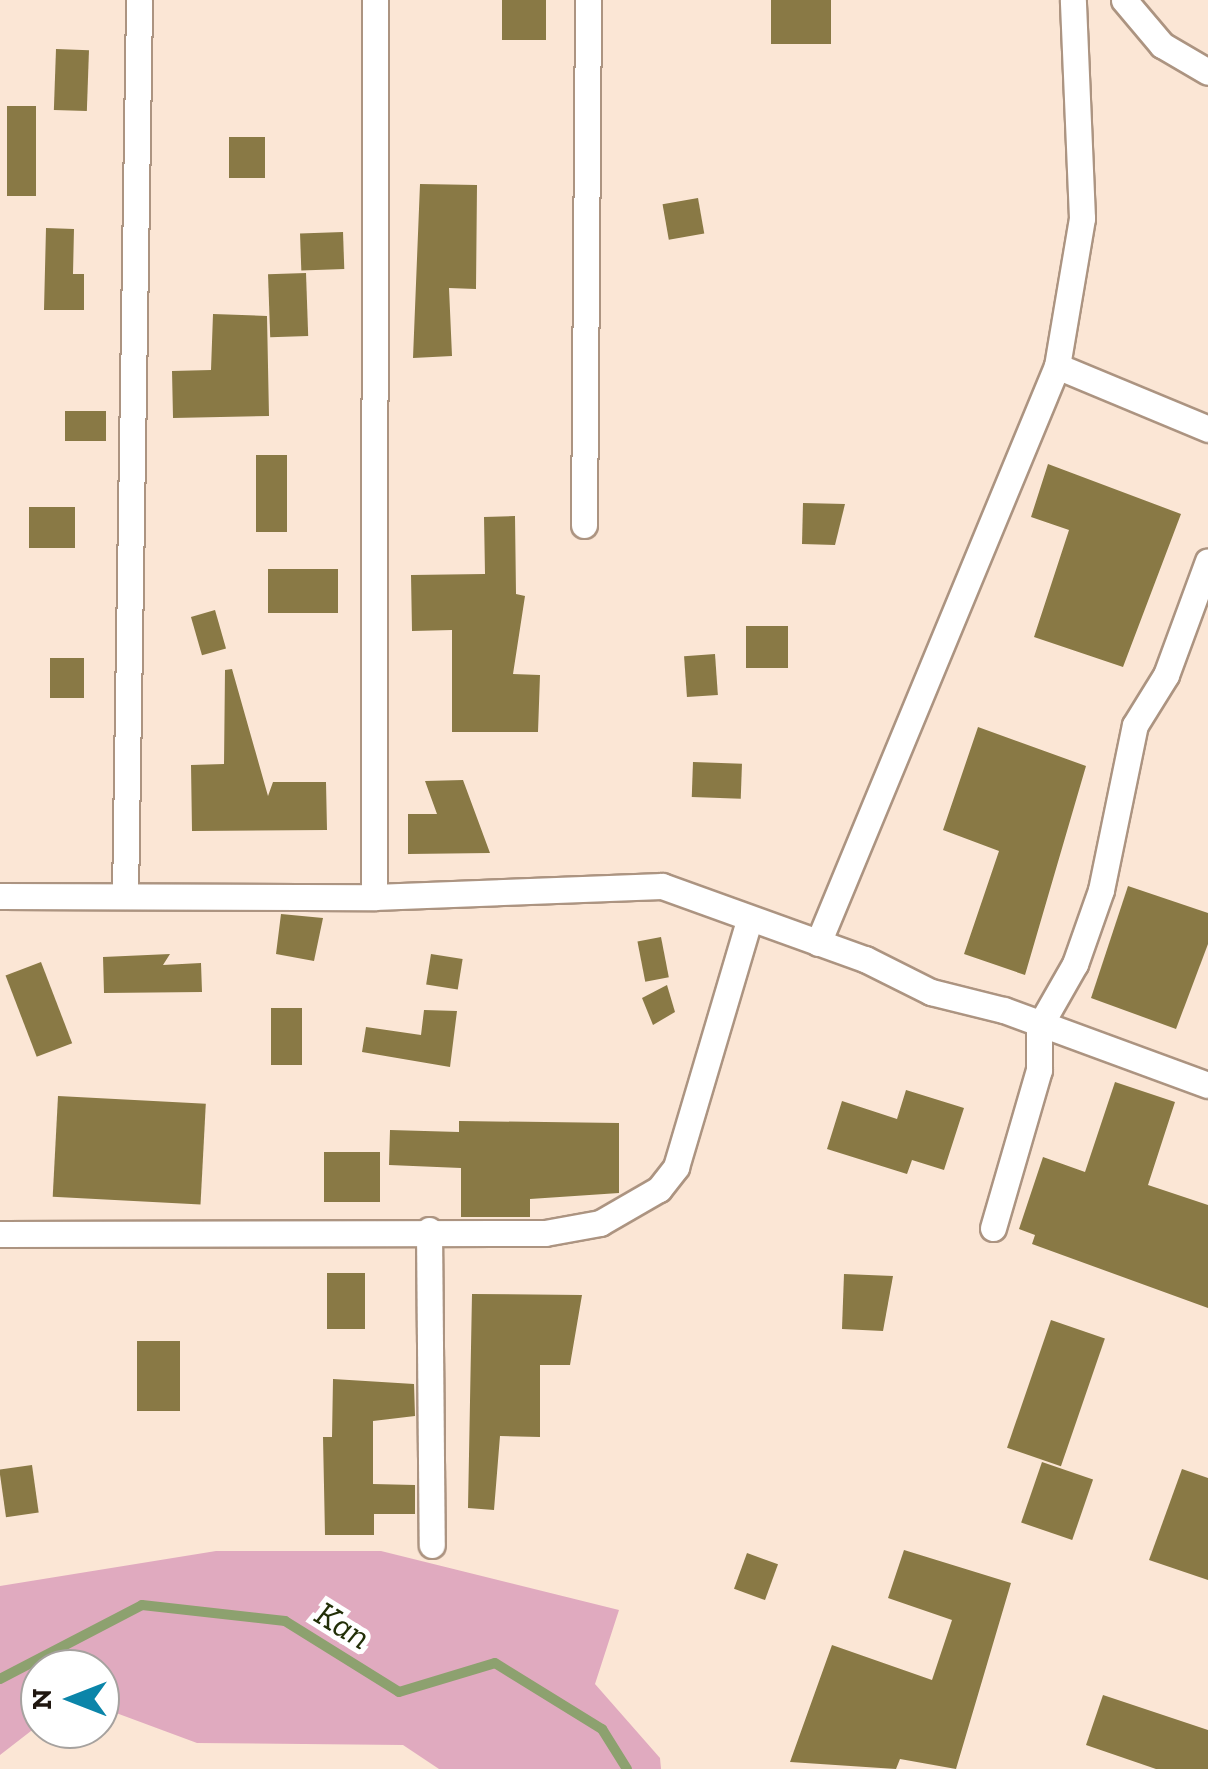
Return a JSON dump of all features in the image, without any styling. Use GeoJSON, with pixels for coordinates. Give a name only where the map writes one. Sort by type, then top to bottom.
{"type":"FeatureCollection","features":[{"type":"Feature","properties":{"kind":"street"},"geometry":{"type":"LineString","coordinates":[[125,896],[139,0]]}},
{"type":"Feature","properties":{"kind":"street"},"geometry":{"type":"LineString","coordinates":[[374,897],[376,0]]}},
{"type":"Feature","properties":{"kind":"street"},"geometry":{"type":"LineString","coordinates":[[584,525],[588,0]]}},
{"type":"Feature","properties":{"kind":"street"},"geometry":{"type":"LineString","coordinates":[[818,943],[1057,366],[1082,218],[1073,0]]}},
{"type":"Feature","properties":{"kind":"street"},"geometry":{"type":"LineString","coordinates":[[1124,0],[1162,46],[1208,72]]}},
{"type":"Feature","properties":{"kind":"street"},"geometry":{"type":"LineString","coordinates":[[1057,366],[1208,428]]}},
{"type":"Feature","properties":{"kind":"street"},"geometry":{"type":"LineString","coordinates":[[992,1228],[1039,1070],[1039,1028],[1075,964],[1101,890],[1135,725],[1166,675],[1208,561]]}},
{"type":"Feature","properties":{"kind":"street"},"geometry":{"type":"LineString","coordinates":[[0,896],[374,897],[662,886],[1039,1028],[1208,1085]]}},
{"type":"Feature","properties":{"kind":"street"},"geometry":{"type":"LineString","coordinates":[[0,1234],[429,1230],[545,1233],[600,1223],[660,1189],[690,1130],[750,920]]}},
{"type":"Feature","properties":{"kind":"street"},"geometry":{"type":"LineString","coordinates":[[429,1230],[432,1545]]}},
{"type":"Feature","properties":{"kind":"shaded area"},"geometry":{"type":"Polygon","coordinates":[[[216,1551],[381,1551],[619,1610],[595,1684],[660,1758],[661,1769],[439,1769],[403,1745],[197,1743],[120,1714],[120,1649],[20,1649],[20,1740],[0,1755],[0,1586],[216,1551]]]}},
{"type":"Feature","properties":{"kind":"building"},"geometry":{"type":"Polygon","coordinates":[[[502,0],[546,0],[546,40],[502,40],[502,0]]]}},
{"type":"Feature","properties":{"kind":"building"},"geometry":{"type":"Polygon","coordinates":[[[771,0],[831,0],[831,44],[771,44],[771,0]]]}},
{"type":"Feature","properties":{"kind":"building"},"geometry":{"type":"Polygon","coordinates":[[[56,49],[89,50],[87,111],[54,110],[56,49]]]}},
{"type":"Feature","properties":{"kind":"building"},"geometry":{"type":"Polygon","coordinates":[[[7,106],[36,106],[36,196],[7,196],[7,106]]]}},
{"type":"Feature","properties":{"kind":"building"},"geometry":{"type":"Polygon","coordinates":[[[229,137],[265,137],[265,178],[229,178],[229,137]]]}},
{"type":"Feature","properties":{"kind":"building"},"geometry":{"type":"Polygon","coordinates":[[[420,184],[477,185],[476,289],[449,288],[452,356],[413,358],[420,184]]]}},
{"type":"Feature","properties":{"kind":"building"},"geometry":{"type":"Polygon","coordinates":[[[698,198],[704,233],[669,240],[663,204],[698,198]]]}},
{"type":"Feature","properties":{"kind":"building"},"geometry":{"type":"Polygon","coordinates":[[[46,228],[74,229],[73,274],[84,274],[84,310],[44,310],[46,228]]]}},
{"type":"Feature","properties":{"kind":"building"},"geometry":{"type":"Polygon","coordinates":[[[343,232],[344,269],[301,270],[300,234],[343,232]]]}},
{"type":"Feature","properties":{"kind":"building"},"geometry":{"type":"Polygon","coordinates":[[[306,273],[308,336],[270,337],[268,274],[306,273]]]}},
{"type":"Feature","properties":{"kind":"building"},"geometry":{"type":"Polygon","coordinates":[[[213,314],[267,316],[269,416],[173,418],[172,371],[211,370],[213,314]]]}},
{"type":"Feature","properties":{"kind":"building"},"geometry":{"type":"Polygon","coordinates":[[[65,411],[106,411],[106,441],[65,441],[65,411]]]}},
{"type":"Feature","properties":{"kind":"building"},"geometry":{"type":"Polygon","coordinates":[[[256,455],[287,455],[287,532],[256,532],[256,455]]]}},
{"type":"Feature","properties":{"kind":"building"},"geometry":{"type":"Polygon","coordinates":[[[1048,464],[1181,514],[1123,667],[1034,637],[1069,530],[1031,517],[1048,464]]]}},
{"type":"Feature","properties":{"kind":"building"},"geometry":{"type":"Polygon","coordinates":[[[803,503],[845,504],[835,545],[802,544],[803,503]]]}},
{"type":"Feature","properties":{"kind":"building"},"geometry":{"type":"Polygon","coordinates":[[[29,507],[75,507],[75,548],[29,548],[29,507]]]}},
{"type":"Feature","properties":{"kind":"building"},"geometry":{"type":"Polygon","coordinates":[[[515,516],[516,594],[525,596],[513,674],[540,675],[538,732],[452,732],[452,630],[412,631],[411,575],[485,574],[484,517],[515,516]]]}},
{"type":"Feature","properties":{"kind":"building"},"geometry":{"type":"Polygon","coordinates":[[[268,569],[338,569],[338,613],[268,613],[268,569]]]}},
{"type":"Feature","properties":{"kind":"building"},"geometry":{"type":"Polygon","coordinates":[[[215,610],[226,648],[202,655],[191,617],[215,610]]]}},
{"type":"Feature","properties":{"kind":"building"},"geometry":{"type":"Polygon","coordinates":[[[746,626],[788,626],[788,668],[746,668],[746,626]]]}},
{"type":"Feature","properties":{"kind":"building"},"geometry":{"type":"Polygon","coordinates":[[[715,654],[718,695],[687,697],[684,656],[715,654]]]}},
{"type":"Feature","properties":{"kind":"building"},"geometry":{"type":"Polygon","coordinates":[[[50,658],[84,658],[84,698],[50,698],[50,658]]]}},
{"type":"Feature","properties":{"kind":"building"},"geometry":{"type":"Polygon","coordinates":[[[232,669],[268,796],[273,782],[326,782],[327,830],[192,831],[191,765],[224,764],[225,670],[232,669]]]}},
{"type":"Feature","properties":{"kind":"building"},"geometry":{"type":"Polygon","coordinates":[[[978,727],[1086,766],[1025,975],[964,954],[999,851],[943,830],[978,727]]]}},
{"type":"Feature","properties":{"kind":"building"},"geometry":{"type":"Polygon","coordinates":[[[693,762],[742,764],[741,799],[692,797],[693,762]]]}},
{"type":"Feature","properties":{"kind":"building"},"geometry":{"type":"Polygon","coordinates":[[[463,780],[490,853],[408,854],[408,814],[437,814],[425,781],[463,780]]]}},
{"type":"Feature","properties":{"kind":"building"},"geometry":{"type":"Polygon","coordinates":[[[1128,886],[1208,913],[1208,944],[1176,1029],[1091,998],[1128,886]]]}},
{"type":"Feature","properties":{"kind":"building"},"geometry":{"type":"Polygon","coordinates":[[[281,914],[323,918],[314,961],[276,954],[281,914]]]}},
{"type":"Feature","properties":{"kind":"building"},"geometry":{"type":"Polygon","coordinates":[[[661,937],[669,977],[645,982],[637,942],[661,937]]]}},
{"type":"Feature","properties":{"kind":"building"},"geometry":{"type":"Polygon","coordinates":[[[170,954],[163,965],[201,963],[202,992],[104,993],[103,957],[170,954]]]}},
{"type":"Feature","properties":{"kind":"building"},"geometry":{"type":"Polygon","coordinates":[[[431,954],[463,959],[458,990],[426,985],[431,954]]]}},
{"type":"Feature","properties":{"kind":"building"},"geometry":{"type":"Polygon","coordinates":[[[41,962],[72,1043],[37,1057],[6,976],[41,962]]]}},
{"type":"Feature","properties":{"kind":"building"},"geometry":{"type":"Polygon","coordinates":[[[667,985],[675,1012],[653,1025],[642,998],[667,985]]]}},
{"type":"Feature","properties":{"kind":"building"},"geometry":{"type":"Polygon","coordinates":[[[271,1008],[302,1008],[302,1065],[271,1065],[271,1008]]]}},
{"type":"Feature","properties":{"kind":"building"},"geometry":{"type":"Polygon","coordinates":[[[424,1010],[457,1011],[450,1067],[362,1052],[366,1027],[421,1035],[424,1010]]]}},
{"type":"Feature","properties":{"kind":"building"},"geometry":{"type":"Polygon","coordinates":[[[1115,1082],[1175,1102],[1148,1185],[1208,1205],[1208,1308],[1032,1244],[1035,1235],[1019,1229],[1043,1157],[1085,1172],[1115,1082]]]}},
{"type":"Feature","properties":{"kind":"building"},"geometry":{"type":"Polygon","coordinates":[[[906,1090],[964,1108],[944,1170],[912,1160],[907,1174],[827,1149],[842,1101],[897,1119],[906,1090]]]}},
{"type":"Feature","properties":{"kind":"building"},"geometry":{"type":"Polygon","coordinates":[[[58,1096],[206,1104],[201,1205],[53,1197],[58,1096]]]}},
{"type":"Feature","properties":{"kind":"building"},"geometry":{"type":"Polygon","coordinates":[[[459,1121],[619,1123],[619,1193],[530,1199],[530,1217],[461,1217],[461,1168],[389,1165],[390,1130],[459,1132],[459,1121]]]}},
{"type":"Feature","properties":{"kind":"building"},"geometry":{"type":"Polygon","coordinates":[[[324,1152],[380,1152],[380,1202],[324,1202],[324,1152]]]}},
{"type":"Feature","properties":{"kind":"building"},"geometry":{"type":"Polygon","coordinates":[[[327,1273],[365,1273],[365,1329],[327,1329],[327,1273]]]}},
{"type":"Feature","properties":{"kind":"building"},"geometry":{"type":"Polygon","coordinates":[[[844,1274],[893,1276],[883,1331],[842,1329],[844,1274]]]}},
{"type":"Feature","properties":{"kind":"building"},"geometry":{"type":"Polygon","coordinates":[[[472,1294],[582,1295],[570,1365],[540,1365],[540,1437],[500,1436],[494,1510],[468,1508],[472,1294]]]}},
{"type":"Feature","properties":{"kind":"building"},"geometry":{"type":"Polygon","coordinates":[[[1051,1320],[1105,1339],[1061,1466],[1007,1448],[1051,1320]]]}},
{"type":"Feature","properties":{"kind":"building"},"geometry":{"type":"Polygon","coordinates":[[[137,1341],[180,1341],[180,1411],[137,1411],[137,1341]]]}},
{"type":"Feature","properties":{"kind":"building"},"geometry":{"type":"Polygon","coordinates":[[[333,1379],[414,1384],[415,1416],[373,1421],[373,1484],[415,1485],[415,1514],[374,1514],[374,1535],[325,1535],[323,1437],[332,1437],[333,1379]]]}},
{"type":"Feature","properties":{"kind":"building"},"geometry":{"type":"Polygon","coordinates":[[[1042,1462],[1093,1480],[1072,1540],[1021,1523],[1042,1462]]]}},
{"type":"Feature","properties":{"kind":"building"},"geometry":{"type":"Polygon","coordinates":[[[32,1465],[39,1513],[6,1517],[0,1469],[32,1465]]]}},
{"type":"Feature","properties":{"kind":"building"},"geometry":{"type":"Polygon","coordinates":[[[1182,1469],[1208,1478],[1208,1580],[1149,1560],[1182,1469]]]}},
{"type":"Feature","properties":{"kind":"building"},"geometry":{"type":"Polygon","coordinates":[[[904,1550],[1011,1583],[956,1769],[900,1759],[896,1769],[790,1762],[832,1645],[932,1680],[952,1620],[888,1598],[904,1550]]]}},
{"type":"Feature","properties":{"kind":"building"},"geometry":{"type":"Polygon","coordinates":[[[747,1553],[778,1564],[765,1600],[734,1589],[747,1553]]]}},
{"type":"Feature","properties":{"kind":"building"},"geometry":{"type":"Polygon","coordinates":[[[1103,1695],[1208,1730],[1208,1769],[1156,1769],[1086,1745],[1103,1695]]]}},
{"type":"Feature","properties":{"kind":"waterway","name":"Kan"},"geometry":{"type":"LineString","coordinates":[[0,1679],[142,1605],[285,1621],[399,1692],[495,1663],[602,1729],[627,1769]]}}]}
